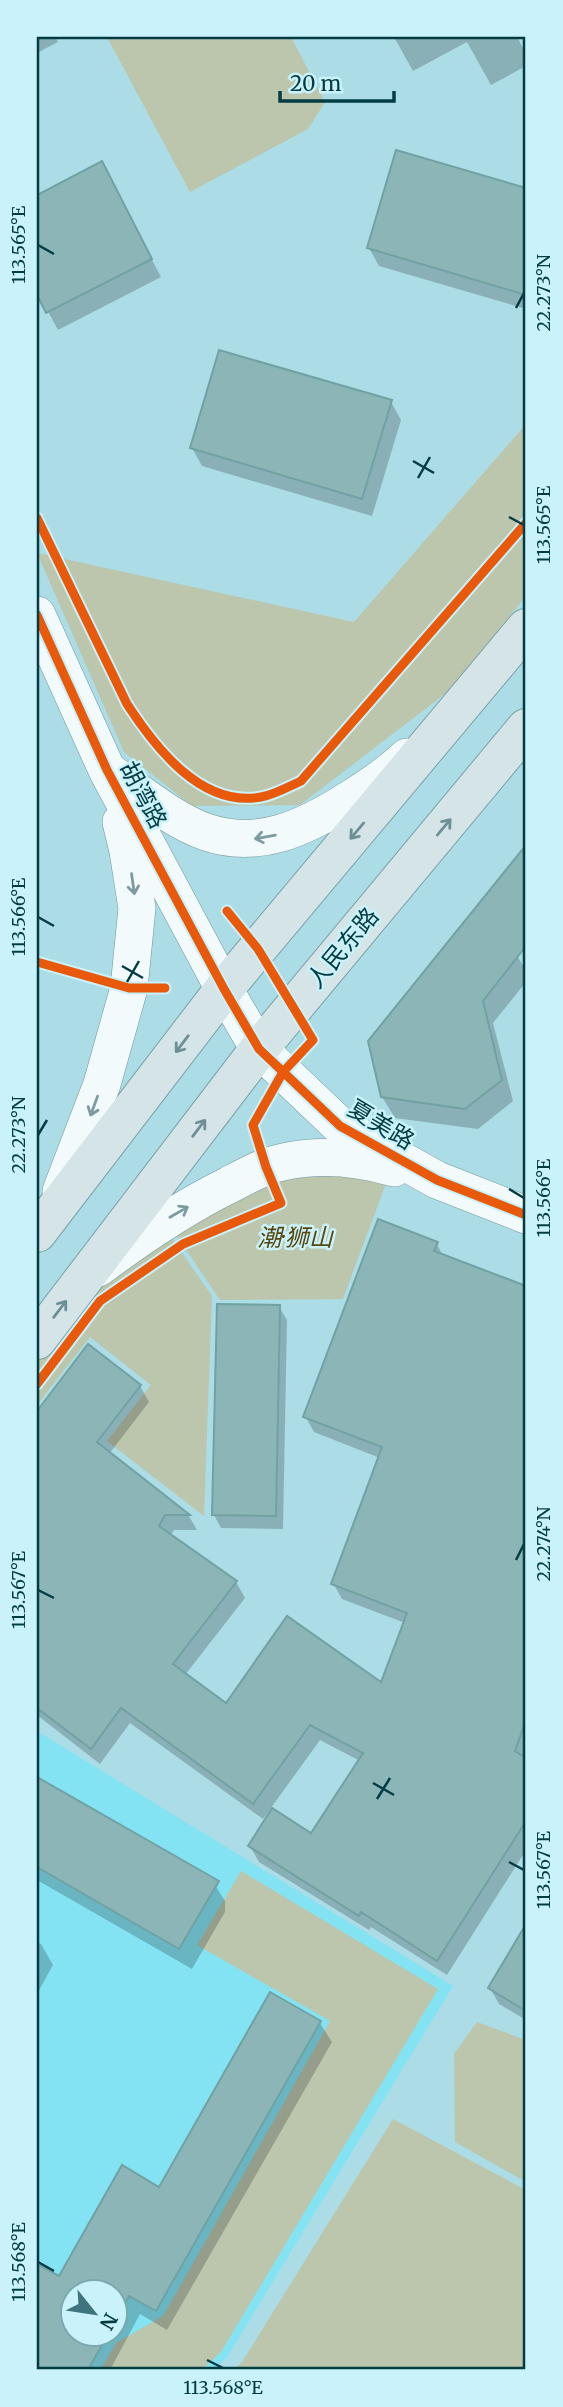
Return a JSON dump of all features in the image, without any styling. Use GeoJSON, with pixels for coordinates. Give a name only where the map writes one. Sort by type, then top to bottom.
{"type":"FeatureCollection","features":[{"type":"Feature","properties":{"kind":"main road"},"geometry":{"type":"LineString","coordinates":[[44,1224],[224,989],[526,628]]}},
{"type":"Feature","properties":{"kind":"main road","name":"人民东路"},"geometry":{"type":"LineString","coordinates":[[37,1339],[259,1049],[526,728]]}},
{"type":"Feature","properties":{"kind":"street","name":"胡湾路"},"geometry":{"type":"LineString","coordinates":[[37,615],[107,770],[224,989]]}},
{"type":"Feature","properties":{"kind":"street"},"geometry":{"type":"LineString","coordinates":[[107,770],[186,822],[207,832],[252,840],[280,835],[313,823],[399,764],[462,706]]}},
{"type":"Feature","properties":{"kind":"street"},"geometry":{"type":"LineString","coordinates":[[44,1224],[102,1084],[129,988],[135,946],[137,908],[128,851],[107,770]]}},
{"type":"Feature","properties":{"kind":"street","name":"夏美路"},"geometry":{"type":"LineString","coordinates":[[224,989],[259,1049],[340,1126],[437,1180],[526,1215]]}},
{"type":"Feature","properties":{"kind":"street"},"geometry":{"type":"LineString","coordinates":[[83,1279],[166,1219],[245,1177],[283,1162],[314,1157],[340,1158],[383,1165],[437,1180]]}},
{"type":"Feature","properties":{"kind":"shaded area"},"geometry":{"type":"Polygon","coordinates":[[[37,1731],[453,1986],[227,2357],[214,2370],[37,2370],[37,1731]]]}},
{"type":"Feature","properties":{"kind":"green space"},"geometry":{"type":"Polygon","coordinates":[[[107,37],[291,37],[325,102],[308,129],[190,192],[107,37]]]}},
{"type":"Feature","properties":{"kind":"green space"},"geometry":{"type":"Polygon","coordinates":[[[526,424],[526,596],[450,690],[300,805],[192,806],[124,752],[37,553],[354,622],[526,424]]]}},
{"type":"Feature","properties":{"kind":"green space","name":"潮·狮山"},"geometry":{"type":"Polygon","coordinates":[[[340,1168],[388,1178],[343,1299],[220,1300],[170,1226],[276,1179],[340,1168]]]}},
{"type":"Feature","properties":{"kind":"green space"},"geometry":{"type":"Polygon","coordinates":[[[169,1234],[212,1296],[204,1516],[107,1441],[151,1385],[90,1337],[37,1405],[37,1353],[85,1291],[169,1234]]]}},
{"type":"Feature","properties":{"kind":"green space"},"geometry":{"type":"Polygon","coordinates":[[[241,1871],[438,1989],[221,2352],[202,2370],[100,2370],[113,2348],[130,2348],[130,2335],[163,2316],[330,2021],[197,1945],[241,1871]]]}},
{"type":"Feature","properties":{"kind":"green space"},"geometry":{"type":"Polygon","coordinates":[[[477,2022],[526,2040],[526,2182],[455,2142],[454,2054],[477,2022]]]}},
{"type":"Feature","properties":{"kind":"green space"},"geometry":{"type":"Polygon","coordinates":[[[393,2119],[526,2190],[526,2370],[234,2370],[242,2362],[393,2119]]]}},
{"type":"Feature","properties":{"kind":"building"},"geometry":{"type":"Polygon","coordinates":[[[396,150],[526,188],[526,295],[367,248],[396,150]]]}},
{"type":"Feature","properties":{"kind":"building"},"geometry":{"type":"Polygon","coordinates":[[[102,161],[152,259],[46,313],[37,295],[37,195],[102,161]]]}},
{"type":"Feature","properties":{"kind":"building"},"geometry":{"type":"Polygon","coordinates":[[[219,350],[392,400],[362,499],[190,448],[219,350]]]}},
{"type":"Feature","properties":{"kind":"building"},"geometry":{"type":"Polygon","coordinates":[[[526,845],[526,946],[483,1001],[502,1080],[465,1109],[381,1097],[368,1041],[526,845]]]}},
{"type":"Feature","properties":{"kind":"building"},"geometry":{"type":"Polygon","coordinates":[[[378,1219],[438,1242],[434,1251],[526,1286],[526,1720],[515,1751],[526,1758],[526,1821],[437,1961],[361,1912],[359,1916],[248,1846],[272,1808],[311,1833],[363,1753],[310,1725],[253,1804],[121,1708],[91,1749],[37,1708],[37,1411],[88,1344],[141,1385],[97,1442],[190,1515],[165,1515],[159,1526],[237,1581],[173,1664],[226,1703],[287,1616],[381,1682],[407,1613],[331,1584],[382,1447],[303,1417],[378,1219]]]}},
{"type":"Feature","properties":{"kind":"building"},"geometry":{"type":"Polygon","coordinates":[[[217,1304],[280,1305],[276,1516],[212,1515],[217,1304]]]}},
{"type":"Feature","properties":{"kind":"building"},"geometry":{"type":"Polygon","coordinates":[[[37,1777],[219,1881],[179,1949],[37,1867],[37,1777]]]}},
{"type":"Feature","properties":{"kind":"building"},"geometry":{"type":"Polygon","coordinates":[[[526,1924],[526,2011],[488,1988],[526,1924]]]}},
{"type":"Feature","properties":{"kind":"building"},"geometry":{"type":"Polygon","coordinates":[[[270,1992],[321,2021],[156,2311],[130,2297],[130,2278],[60,2278],[60,2348],[100,2348],[88,2370],[37,2370],[37,2264],[59,2276],[122,2165],[159,2187],[270,1992]]]}},
{"type":"Feature","properties":{"kind":"cycle path"},"geometry":{"type":"LineString","coordinates":[[37,518],[127,704],[138,721],[182,771],[200,784],[239,798],[266,796],[301,781],[526,523]]}},
{"type":"Feature","properties":{"kind":"cycle path"},"geometry":{"type":"LineString","coordinates":[[37,615],[107,770],[259,1049],[340,1126],[437,1180],[526,1215]]}},
{"type":"Feature","properties":{"kind":"cycle path"},"geometry":{"type":"LineString","coordinates":[[37,1384],[100,1301],[183,1244],[281,1203],[253,1125],[283,1072],[313,1040],[258,949],[227,911]]}},
{"type":"Feature","properties":{"kind":"cycle path"},"geometry":{"type":"LineString","coordinates":[[37,962],[129,988],[165,988]]}}]}
